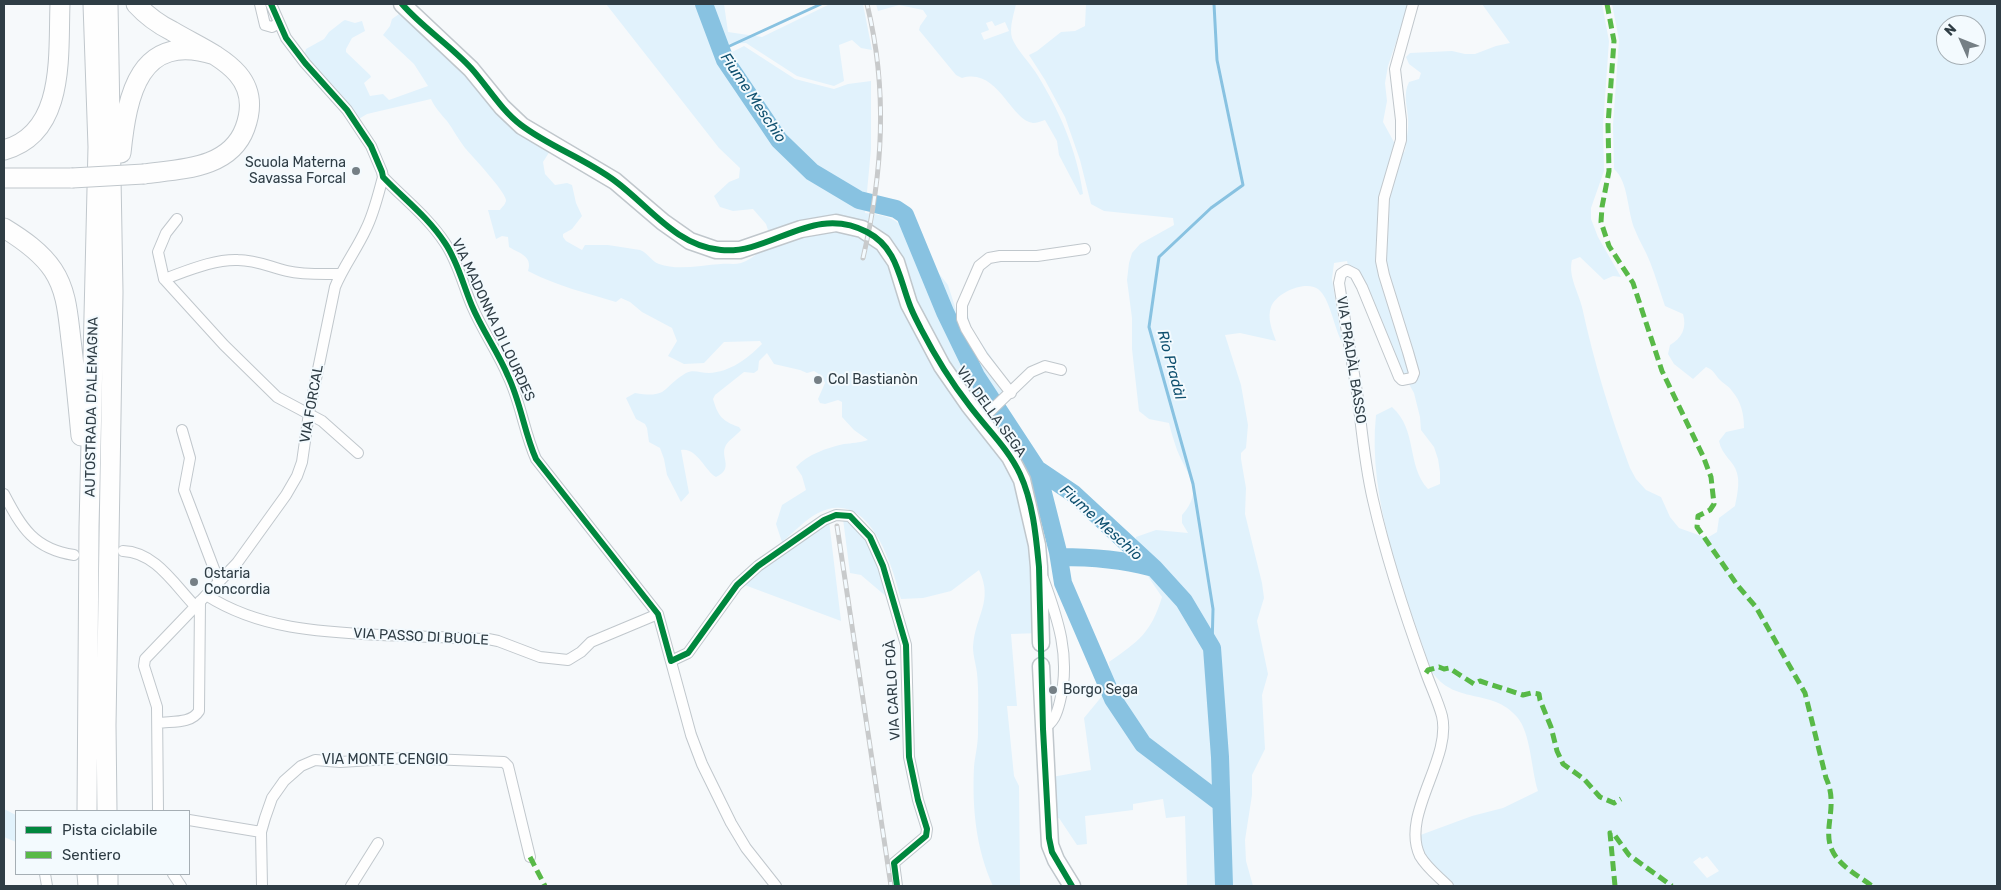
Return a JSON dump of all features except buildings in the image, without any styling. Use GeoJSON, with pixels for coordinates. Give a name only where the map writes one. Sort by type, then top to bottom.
{"type":"FeatureCollection","features":[{"type":"Feature","properties":{"kind":"highway"},"geometry":{"type":"LineString","coordinates":[[4,150],[18,146],[31,137],[42,123],[49,109],[58,72],[60,4]]}},
{"type":"Feature","properties":{"kind":"highway","name":"AUTOSTRADA D'ALEMAGNA"},"geometry":{"type":"LineString","coordinates":[[87,810],[89,527],[98,148],[93,4]]}},
{"type":"Feature","properties":{"kind":"highway","name":"AUTOSTRADA D'ALEMAGNA"},"geometry":{"type":"LineString","coordinates":[[107,810],[106,725],[113,292],[108,4]]}},
{"type":"Feature","properties":{"kind":"highway"},"geometry":{"type":"LineString","coordinates":[[4,178],[72,178],[144,174],[201,166],[227,153],[237,142],[245,129],[249,115],[247,86],[230,65],[154,21],[136,4]]}},
{"type":"Feature","properties":{"kind":"highway"},"geometry":{"type":"LineString","coordinates":[[113,292],[120,237],[120,162],[124,126],[138,79],[146,65],[164,53],[189,49],[215,55]]}},
{"type":"Feature","properties":{"kind":"highway"},"geometry":{"type":"LineString","coordinates":[[4,228],[24,240],[38,254],[53,270],[64,292],[75,372],[89,527]]}},
{"type":"Feature","properties":{"kind":"main road","name":"VIA DELLA SEGA"},"geometry":{"type":"LineString","coordinates":[[402,4],[471,69],[502,107],[522,126],[615,181],[675,232],[690,241],[716,250],[740,250],[801,229],[836,223],[862,229],[879,239],[891,252],[922,331],[951,380],[985,416],[1022,480],[1032,517],[1039,567],[1040,642]]}},
{"type":"Feature","properties":{"kind":"main road"},"geometry":{"type":"LineString","coordinates":[[1041,666],[1050,845],[1056,860],[1072,886]]}},
{"type":"Feature","properties":{"kind":"street"},"geometry":{"type":"LineString","coordinates":[[260,4],[265,25],[272,27],[279,23]]}},
{"type":"Feature","properties":{"kind":"street"},"geometry":{"type":"LineString","coordinates":[[271,4],[286,38],[305,63],[347,110],[367,139],[380,165],[383,177]]}},
{"type":"Feature","properties":{"kind":"street","name":"VIA PRADÀL BASSO"},"geometry":{"type":"LineString","coordinates":[[1413,4],[1395,69],[1401,120],[1401,140],[1384,198],[1381,261],[1414,373],[1412,378],[1402,380],[1399,377],[1362,287],[1354,274],[1347,270],[1341,274],[1338,283],[1350,344],[1365,462],[1373,501],[1422,662],[1442,717],[1442,738],[1420,810],[1416,837],[1419,854],[1427,866],[1448,886]]}},
{"type":"Feature","properties":{"kind":"street","name":"VIA FORCAL"},"geometry":{"type":"LineString","coordinates":[[158,723],[157,706],[144,666],[145,659],[237,563],[286,495],[297,476],[302,462],[309,413],[334,288],[367,228],[383,177]]}},
{"type":"Feature","properties":{"kind":"street","name":"VIA MADONNA DI LOURDES"},"geometry":{"type":"LineString","coordinates":[[383,177],[417,209],[446,244],[458,266],[474,311],[508,375],[520,406],[528,443],[536,459],[658,614],[702,764],[731,823],[746,848],[776,886]]}},
{"type":"Feature","properties":{"kind":"street"},"geometry":{"type":"LineString","coordinates":[[177,219],[166,233],[158,252],[164,279],[224,345],[277,398],[322,421],[358,453]]}},
{"type":"Feature","properties":{"kind":"street"},"geometry":{"type":"LineString","coordinates":[[1008,396],[966,329],[962,319],[962,305],[979,266],[989,258],[1000,256],[1037,256],[1085,249]]}},
{"type":"Feature","properties":{"kind":"street"},"geometry":{"type":"LineString","coordinates":[[164,279],[205,266],[237,260],[261,263],[287,271],[312,274],[340,274]]}},
{"type":"Feature","properties":{"kind":"street"},"geometry":{"type":"LineString","coordinates":[[985,416],[1031,372],[1045,366],[1061,370]]}},
{"type":"Feature","properties":{"kind":"street"},"geometry":{"type":"LineString","coordinates":[[182,430],[190,458],[184,490],[219,582]]}},
{"type":"Feature","properties":{"kind":"street"},"geometry":{"type":"LineString","coordinates":[[4,494],[20,522],[38,542],[59,552],[74,555]]}},
{"type":"Feature","properties":{"kind":"street","name":"VIA CARLO FOÀ"},"geometry":{"type":"LineString","coordinates":[[671,661],[688,653],[736,585],[758,566],[824,520],[843,514],[850,516],[870,537],[883,566],[906,645],[909,757],[918,800],[928,830],[926,836],[894,863],[897,886]]}},
{"type":"Feature","properties":{"kind":"street","name":"VIA PASSO DI BUOLE"},"geometry":{"type":"LineString","coordinates":[[122,550],[135,551],[154,562],[200,601],[221,604],[296,629],[488,639],[540,657],[568,660],[581,652],[591,642],[658,614]]}},
{"type":"Feature","properties":{"kind":"street","name":"VIA DELLA SEGA"},"geometry":{"type":"LineString","coordinates":[[1039,567],[1061,628],[1065,655],[1063,689],[1058,710],[1052,724],[1043,729]]}},
{"type":"Feature","properties":{"kind":"street"},"geometry":{"type":"LineString","coordinates":[[158,810],[158,723],[189,720],[195,717],[199,711],[200,601]]}},
{"type":"Feature","properties":{"kind":"street","name":"VIA MONTE CENGIO"},"geometry":{"type":"LineString","coordinates":[[262,886],[261,832],[272,798],[284,781],[301,766],[315,760],[340,762],[404,758],[504,762],[508,766],[530,857]]}},
{"type":"Feature","properties":{"kind":"street"},"geometry":{"type":"LineString","coordinates":[[190,820],[261,832]]}},
{"type":"Feature","properties":{"kind":"street"},"geometry":{"type":"LineString","coordinates":[[351,886],[378,842]]}},
{"type":"Feature","properties":{"kind":"street"},"geometry":{"type":"LineString","coordinates":[[174,875],[181,886]]}},
{"type":"Feature","properties":{"kind":"shaded area"},"geometry":{"type":"Polygon","coordinates":[[[606,4],[697,4],[722,68],[777,147],[801,169],[807,156],[782,134],[730,53],[744,46],[795,79],[834,89],[848,84],[871,81],[871,149],[865,213],[889,218],[902,227],[910,243],[917,265],[929,261],[948,285],[957,313],[967,311],[971,328],[1012,387],[978,420],[1022,480],[1040,633],[1011,634],[1017,706],[1007,706],[1014,776],[1019,786],[1020,886],[993,886],[987,872],[976,828],[974,767],[978,737],[978,695],[973,647],[985,591],[979,570],[951,591],[923,598],[901,599],[891,567],[875,533],[864,520],[851,511],[836,508],[813,516],[782,542],[776,524],[782,505],[806,490],[802,476],[796,467],[806,458],[825,450],[844,444],[868,440],[854,430],[842,417],[842,402],[838,400],[825,404],[820,403],[818,399],[825,383],[822,376],[814,371],[807,373],[774,364],[767,353],[759,361],[758,370],[754,373],[744,372],[715,395],[713,399],[719,414],[741,430],[726,445],[724,449],[725,470],[716,477],[692,452],[681,450],[689,493],[681,502],[667,475],[660,448],[649,442],[645,424],[636,419],[626,398],[635,393],[660,393],[678,378],[689,372],[709,373],[724,370],[744,360],[762,344],[760,341],[724,342],[704,363],[684,364],[668,356],[677,341],[672,328],[642,312],[630,302],[621,298],[616,302],[583,292],[528,271],[529,262],[527,258],[509,247],[508,237],[502,236],[496,239],[488,210],[500,210],[506,201],[504,196],[465,148],[431,99],[367,114],[357,120],[337,90],[304,56],[306,49],[324,39],[329,32],[343,21],[355,23],[362,21],[365,31],[352,38],[346,52],[370,75],[371,77],[364,83],[370,96],[383,94],[389,100],[428,86],[414,64],[383,35],[390,26],[392,19],[399,14],[440,48],[550,151],[543,162],[545,174],[555,185],[567,183],[572,185],[576,203],[582,216],[572,229],[563,234],[566,241],[582,250],[585,245],[608,245],[640,250],[656,263],[674,267],[736,264],[750,259],[771,239],[766,224],[753,209],[733,211],[720,207],[714,196],[729,182],[739,178],[740,168],[719,148],[606,4]]]}},
{"type":"Feature","properties":{"kind":"shaded area"},"geometry":{"type":"Polygon","coordinates":[[[709,4],[724,4],[728,32],[762,37],[830,4],[863,4],[872,50],[861,48],[852,40],[839,45],[844,81],[834,86],[797,76],[746,43],[724,44],[709,4]]]}},
{"type":"Feature","properties":{"kind":"shaded area"},"geometry":{"type":"Polygon","coordinates":[[[876,4],[1016,4],[1011,25],[1012,38],[1038,76],[1060,118],[1077,162],[1083,194],[1080,195],[1059,155],[1057,141],[1045,120],[1033,123],[1025,120],[985,80],[974,77],[962,78],[956,75],[919,30],[927,16],[923,10],[899,5],[878,11],[876,4]],[[992,21],[986,23],[989,30],[981,33],[984,40],[1009,31],[1005,22],[995,26],[992,21]]]}},
{"type":"Feature","properties":{"kind":"shaded area"},"geometry":{"type":"Polygon","coordinates":[[[1086,4],[1409,4],[1388,66],[1385,83],[1387,101],[1383,122],[1395,144],[1377,254],[1410,376],[1403,377],[1349,270],[1347,261],[1334,263],[1332,279],[1342,342],[1326,299],[1318,289],[1306,286],[1291,289],[1279,297],[1271,307],[1270,320],[1276,341],[1240,333],[1225,335],[1241,385],[1248,425],[1246,448],[1241,453],[1246,488],[1245,514],[1262,583],[1264,598],[1257,621],[1268,674],[1262,695],[1265,749],[1252,775],[1252,795],[1245,840],[1246,861],[1253,886],[1187,886],[1185,816],[1166,818],[1163,799],[1133,804],[1133,810],[1085,816],[1087,844],[1077,845],[1059,818],[1051,818],[1052,777],[1091,770],[1084,718],[1112,684],[1109,662],[1143,635],[1158,609],[1162,597],[1145,572],[1137,570],[1136,537],[1156,530],[1188,533],[1182,523],[1182,515],[1189,506],[1193,490],[1192,482],[1177,450],[1169,423],[1149,419],[1139,411],[1132,349],[1132,318],[1127,280],[1132,253],[1140,244],[1174,225],[1173,218],[1104,211],[1091,204],[1080,160],[1065,117],[1029,55],[1061,32],[1075,31],[1085,26],[1086,4]]]}},
{"type":"Feature","properties":{"kind":"shaded area"},"geometry":{"type":"Polygon","coordinates":[[[1482,4],[1602,4],[1609,41],[1603,125],[1604,171],[1591,208],[1591,219],[1598,237],[1621,277],[1613,276],[1604,280],[1580,257],[1572,260],[1572,278],[1582,307],[1603,388],[1630,468],[1636,479],[1646,490],[1661,497],[1670,517],[1679,528],[1707,538],[1717,532],[1719,518],[1735,506],[1738,477],[1719,441],[1726,432],[1744,428],[1743,413],[1735,395],[1711,370],[1706,367],[1693,379],[1674,364],[1668,354],[1670,345],[1678,339],[1684,328],[1683,314],[1665,306],[1650,262],[1632,223],[1625,189],[1614,169],[1613,125],[1619,40],[1612,4],[1997,4],[1997,886],[1453,886],[1434,872],[1415,837],[1472,816],[1503,808],[1538,791],[1528,742],[1522,724],[1517,717],[1507,708],[1496,702],[1461,693],[1450,688],[1440,681],[1431,670],[1399,577],[1390,544],[1382,512],[1375,447],[1376,415],[1392,407],[1400,416],[1405,426],[1421,480],[1428,489],[1440,484],[1438,459],[1434,447],[1421,430],[1414,393],[1409,384],[1414,381],[1385,261],[1387,204],[1401,155],[1405,151],[1408,126],[1406,91],[1409,82],[1419,79],[1421,73],[1409,64],[1406,57],[1410,53],[1452,51],[1475,54],[1510,43],[1482,4]],[[1707,856],[1702,859],[1700,857],[1693,862],[1707,878],[1719,871],[1707,856]]]}},
{"type":"Feature","properties":{"kind":"shaded area"},"geometry":{"type":"Polygon","coordinates":[[[843,519],[851,522],[866,540],[888,598],[861,575],[850,573],[843,519]]]}},
{"type":"Feature","properties":{"kind":"shaded area"},"geometry":{"type":"Polygon","coordinates":[[[829,521],[841,621],[742,584],[759,570],[829,521]]]}},
{"type":"Feature","properties":{"kind":"shaded area"},"geometry":{"type":"Polygon","coordinates":[[[4,809],[15,814],[15,842],[4,837],[4,809]]]}},
{"type":"Feature","properties":{"kind":"waterway","name":"Fiume Meschio"},"geometry":{"type":"LineString","coordinates":[[704,4],[725,60],[779,140],[812,172],[859,200],[896,209],[905,215],[945,312],[976,376],[1037,469],[1074,494],[1154,568],[1184,601],[1212,648],[1220,757],[1224,886]]}},
{"type":"Feature","properties":{"kind":"waterway"},"geometry":{"type":"LineString","coordinates":[[721,50],[821,4]]}},
{"type":"Feature","properties":{"kind":"waterway","name":"Rio Pradàl"},"geometry":{"type":"LineString","coordinates":[[1212,648],[1213,609],[1193,484],[1149,327],[1159,257],[1211,208],[1243,185],[1217,60],[1214,4]]}},
{"type":"Feature","properties":{"kind":"waterway"},"geometry":{"type":"LineString","coordinates":[[1037,469],[1058,552],[1063,583],[1113,699],[1143,744],[1221,803]]}},
{"type":"Feature","properties":{"kind":"waterway"},"geometry":{"type":"LineString","coordinates":[[1059,557],[1105,559],[1150,567]]}},
{"type":"Feature","properties":{"kind":"railway"},"geometry":{"type":"LineString","coordinates":[[863,258],[875,194],[879,163],[880,131],[878,68],[867,4]]}},
{"type":"Feature","properties":{"kind":"railway"},"geometry":{"type":"LineString","coordinates":[[837,526],[891,886]]}},
{"type":"Feature","properties":{"kind":"marked path"},"geometry":{"type":"LineString","coordinates":[[1607,4],[1614,41],[1608,125],[1609,171],[1601,222],[1609,246],[1633,283],[1662,371],[1703,456],[1711,477],[1714,504],[1710,510],[1698,516],[1697,527],[1738,586],[1756,607],[1805,693],[1830,788],[1829,842],[1839,861],[1872,886]]}},
{"type":"Feature","properties":{"kind":"marked path"},"geometry":{"type":"LineString","coordinates":[[1426,673],[1428,670],[1439,667],[1449,668],[1474,684],[1480,681],[1523,695],[1539,694],[1563,764],[1584,779],[1600,797],[1614,803],[1621,799]]}},
{"type":"Feature","properties":{"kind":"marked path"},"geometry":{"type":"LineString","coordinates":[[1615,886],[1610,833],[1613,833],[1629,855],[1672,886]]}},
{"type":"Feature","properties":{"kind":"marked path"},"geometry":{"type":"LineString","coordinates":[[530,857],[545,886]]}},
{"type":"Feature","properties":{"kind":"cycle path"},"geometry":{"type":"LineString","coordinates":[[271,4],[286,38],[305,63],[347,110],[371,146],[383,177],[416,208],[450,250],[476,315],[500,358],[512,386],[536,459],[658,614],[671,661],[688,653],[737,585],[758,566],[824,520],[836,515],[850,516],[870,537],[883,566],[906,645],[909,757],[918,800],[927,829],[926,836],[894,863],[897,886]]}},
{"type":"Feature","properties":{"kind":"cycle path"},"geometry":{"type":"LineString","coordinates":[[402,4],[463,60],[507,112],[521,125],[604,173],[664,223],[690,241],[705,247],[721,250],[739,249],[757,245],[810,226],[828,223],[847,225],[867,232],[877,238],[884,246],[895,263],[912,310],[932,349],[962,396],[1009,455],[1020,474],[1028,496],[1035,531],[1039,567],[1043,729],[1049,838],[1052,852],[1072,886]]}},
{"type":"Feature","properties":{"kind":"place","name":"Scuola Materna Savassa Forcal"},"geometry":{"type":"Point","coordinates":[356,171]}},
{"type":"Feature","properties":{"kind":"place","name":"Col Bastianòn"},"geometry":{"type":"Point","coordinates":[818,380]}},
{"type":"Feature","properties":{"kind":"place","name":"Ostaria Concordia"},"geometry":{"type":"Point","coordinates":[194,582]}},
{"type":"Feature","properties":{"kind":"place","name":"Borgo Sega"},"geometry":{"type":"Point","coordinates":[1053,690]}}]}
